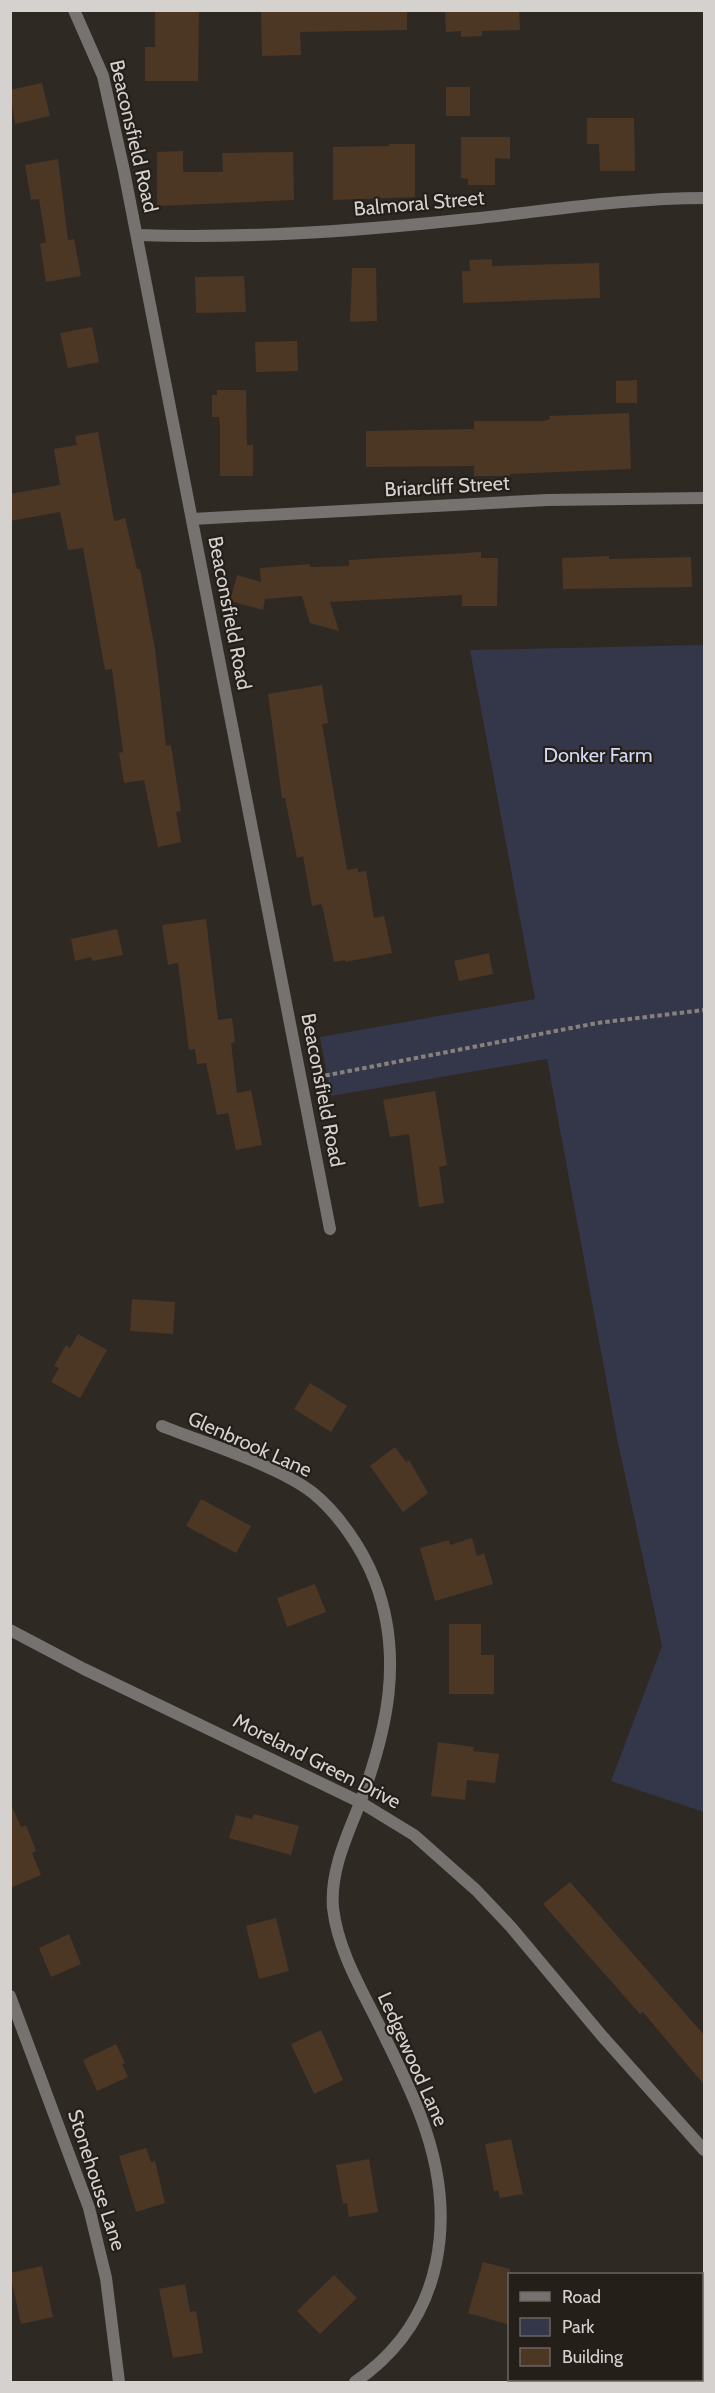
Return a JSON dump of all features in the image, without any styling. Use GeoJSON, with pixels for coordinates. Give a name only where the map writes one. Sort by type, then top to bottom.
{"type":"FeatureCollection","features":[{"type":"Feature","properties":{"kind":"street","name":"Beaconsfield Road"},"geometry":{"type":"LineString","coordinates":[[74,10],[103,76],[137,235],[330,1228]]}},
{"type":"Feature","properties":{"kind":"street","name":"Balmoral Street"},"geometry":{"type":"LineString","coordinates":[[137,235],[253,236],[465,220],[670,198],[705,198]]}},
{"type":"Feature","properties":{"kind":"street","name":"Briarcliff Street"},"geometry":{"type":"LineString","coordinates":[[192,519],[547,500],[705,498]]}},
{"type":"Feature","properties":{"kind":"street","name":"Glenbrook Lane"},"geometry":{"type":"LineString","coordinates":[[162,1426],[279,1474],[312,1493],[337,1519],[374,1580],[388,1635],[389,1694],[379,1754],[360,1802]]}},
{"type":"Feature","properties":{"kind":"street","name":"Moreland Green Drive"},"geometry":{"type":"LineString","coordinates":[[10,1630],[84,1669],[360,1802],[414,1835],[494,1908],[603,2037],[705,2150]]}},
{"type":"Feature","properties":{"kind":"street","name":"Ledgewood Lane"},"geometry":{"type":"LineString","coordinates":[[355,2382],[388,2354],[413,2322],[432,2282],[442,2233],[436,2169],[422,2119],[344,1953],[333,1906],[339,1858],[360,1802]]}},
{"type":"Feature","properties":{"kind":"street","name":"Stonehouse Lane"},"geometry":{"type":"LineString","coordinates":[[10,1996],[68,2147],[94,2224],[106,2278],[119,2382]]}},
{"type":"Feature","properties":{"kind":"path"},"geometry":{"type":"LineString","coordinates":[[301,1080],[597,1023],[705,1010]]}},
{"type":"Feature","properties":{"kind":"green space","name":"Donker Farm"},"geometry":{"type":"Polygon","coordinates":[[[704,645],[704,1812],[611,1781],[662,1646],[617,1438],[547,1059],[331,1096],[320,1037],[535,999],[470,650],[704,645]]]}},
{"type":"Feature","properties":{"kind":"building"},"geometry":{"type":"Polygon","coordinates":[[[155,10],[199,11],[198,81],[145,81],[145,47],[155,47],[155,10]]]}},
{"type":"Feature","properties":{"kind":"building"},"geometry":{"type":"Polygon","coordinates":[[[261,10],[407,10],[407,30],[300,32],[301,55],[262,56],[261,10]]]}},
{"type":"Feature","properties":{"kind":"building"},"geometry":{"type":"Polygon","coordinates":[[[445,10],[519,10],[520,30],[482,31],[482,36],[461,37],[461,31],[446,32],[445,10]]]}},
{"type":"Feature","properties":{"kind":"building"},"geometry":{"type":"Polygon","coordinates":[[[42,83],[50,116],[15,124],[10,90],[42,83]]]}},
{"type":"Feature","properties":{"kind":"building"},"geometry":{"type":"Polygon","coordinates":[[[446,87],[470,87],[470,116],[446,116],[446,87]]]}},
{"type":"Feature","properties":{"kind":"building"},"geometry":{"type":"Polygon","coordinates":[[[587,118],[634,118],[635,171],[600,171],[599,144],[587,144],[587,118]]]}},
{"type":"Feature","properties":{"kind":"building"},"geometry":{"type":"Polygon","coordinates":[[[461,137],[510,137],[510,159],[495,158],[495,185],[468,185],[468,179],[461,178],[461,137]]]}},
{"type":"Feature","properties":{"kind":"building"},"geometry":{"type":"Polygon","coordinates":[[[389,144],[415,144],[415,197],[333,200],[333,147],[389,146],[389,144]]]}},
{"type":"Feature","properties":{"kind":"building"},"geometry":{"type":"Polygon","coordinates":[[[183,151],[183,172],[223,172],[222,153],[293,152],[294,200],[157,206],[157,152],[183,151]]]}},
{"type":"Feature","properties":{"kind":"building"},"geometry":{"type":"Polygon","coordinates":[[[58,159],[68,240],[74,239],[81,276],[46,282],[40,244],[46,242],[39,199],[31,200],[25,165],[58,159]]]}},
{"type":"Feature","properties":{"kind":"building"},"geometry":{"type":"Polygon","coordinates":[[[492,259],[492,266],[599,263],[600,298],[463,303],[462,271],[470,271],[469,260],[492,259]]]}},
{"type":"Feature","properties":{"kind":"building"},"geometry":{"type":"Polygon","coordinates":[[[352,268],[376,268],[377,321],[350,322],[352,268]]]}},
{"type":"Feature","properties":{"kind":"building"},"geometry":{"type":"Polygon","coordinates":[[[244,276],[246,312],[196,313],[195,277],[244,276]]]}},
{"type":"Feature","properties":{"kind":"building"},"geometry":{"type":"Polygon","coordinates":[[[92,327],[99,362],[68,368],[60,333],[92,327]]]}},
{"type":"Feature","properties":{"kind":"building"},"geometry":{"type":"Polygon","coordinates":[[[297,341],[298,371],[256,372],[255,342],[297,341]]]}},
{"type":"Feature","properties":{"kind":"building"},"geometry":{"type":"Polygon","coordinates":[[[637,380],[637,403],[616,403],[616,381],[637,380]]]}},
{"type":"Feature","properties":{"kind":"building"},"geometry":{"type":"Polygon","coordinates":[[[217,390],[246,390],[247,445],[253,445],[253,476],[220,476],[220,424],[219,417],[212,417],[212,395],[217,395],[217,390]]]}},
{"type":"Feature","properties":{"kind":"building"},"geometry":{"type":"Polygon","coordinates":[[[629,413],[631,469],[474,476],[474,466],[366,467],[366,431],[474,429],[474,421],[544,421],[550,419],[549,416],[629,413]]]}},
{"type":"Feature","properties":{"kind":"building"},"geometry":{"type":"Polygon","coordinates":[[[98,432],[113,516],[115,521],[125,518],[137,569],[140,569],[155,649],[166,746],[171,745],[181,811],[176,812],[181,842],[158,847],[144,780],[124,783],[119,753],[123,752],[112,669],[105,670],[83,548],[68,550],[60,512],[10,521],[10,494],[60,485],[54,449],[77,445],[75,436],[98,432]]]}},
{"type":"Feature","properties":{"kind":"building"},"geometry":{"type":"Polygon","coordinates":[[[481,552],[481,558],[498,558],[497,606],[462,606],[462,595],[330,602],[339,631],[310,623],[302,596],[265,599],[263,610],[230,601],[237,575],[261,582],[260,568],[310,564],[310,567],[349,566],[349,560],[481,552]]]}},
{"type":"Feature","properties":{"kind":"building"},"geometry":{"type":"Polygon","coordinates":[[[609,556],[609,559],[691,557],[692,587],[563,589],[562,558],[609,556]]]}},
{"type":"Feature","properties":{"kind":"building"},"geometry":{"type":"Polygon","coordinates":[[[322,685],[328,723],[322,724],[347,870],[358,868],[358,872],[366,871],[374,918],[384,916],[392,953],[345,962],[345,960],[334,962],[323,909],[321,904],[312,906],[303,856],[297,858],[285,798],[282,798],[268,694],[322,685]]]}},
{"type":"Feature","properties":{"kind":"building"},"geometry":{"type":"Polygon","coordinates":[[[206,919],[218,1020],[232,1018],[235,1042],[231,1043],[237,1093],[251,1090],[262,1145],[236,1150],[228,1113],[217,1115],[206,1063],[197,1064],[195,1049],[189,1050],[178,963],[168,965],[162,925],[206,919]]]}},
{"type":"Feature","properties":{"kind":"building"},"geometry":{"type":"Polygon","coordinates":[[[117,929],[123,955],[92,961],[91,957],[75,961],[71,939],[117,929]]]}},
{"type":"Feature","properties":{"kind":"building"},"geometry":{"type":"Polygon","coordinates":[[[489,953],[493,974],[459,981],[454,961],[489,953]]]}},
{"type":"Feature","properties":{"kind":"building"},"geometry":{"type":"Polygon","coordinates":[[[435,1091],[447,1165],[439,1167],[444,1203],[419,1207],[409,1134],[390,1137],[383,1100],[435,1091]]]}},
{"type":"Feature","properties":{"kind":"building"},"geometry":{"type":"Polygon","coordinates":[[[132,1299],[175,1302],[173,1334],[130,1331],[132,1299]]]}},
{"type":"Feature","properties":{"kind":"building"},"geometry":{"type":"Polygon","coordinates":[[[78,1334],[107,1350],[80,1398],[51,1382],[59,1368],[54,1366],[66,1345],[70,1348],[78,1334]]]}},
{"type":"Feature","properties":{"kind":"building"},"geometry":{"type":"Polygon","coordinates":[[[310,1383],[347,1406],[331,1432],[294,1409],[310,1383]]]}},
{"type":"Feature","properties":{"kind":"building"},"geometry":{"type":"Polygon","coordinates":[[[395,1447],[406,1462],[409,1460],[428,1493],[403,1512],[370,1466],[395,1447]]]}},
{"type":"Feature","properties":{"kind":"building"},"geometry":{"type":"Polygon","coordinates":[[[201,1499],[251,1526],[236,1553],[186,1526],[201,1499]]]}},
{"type":"Feature","properties":{"kind":"building"},"geometry":{"type":"Polygon","coordinates":[[[472,1538],[477,1556],[484,1553],[493,1584],[435,1601],[420,1548],[449,1540],[450,1545],[472,1538]]]}},
{"type":"Feature","properties":{"kind":"building"},"geometry":{"type":"Polygon","coordinates":[[[315,1584],[326,1612],[287,1627],[277,1598],[315,1584]]]}},
{"type":"Feature","properties":{"kind":"building"},"geometry":{"type":"Polygon","coordinates":[[[449,1624],[481,1624],[481,1655],[494,1655],[494,1694],[449,1694],[449,1624]]]}},
{"type":"Feature","properties":{"kind":"building"},"geometry":{"type":"Polygon","coordinates":[[[438,1742],[474,1747],[473,1751],[499,1754],[495,1783],[467,1780],[465,1800],[431,1796],[438,1742]]]}},
{"type":"Feature","properties":{"kind":"building"},"geometry":{"type":"Polygon","coordinates":[[[10,1802],[21,1827],[26,1825],[36,1851],[32,1853],[41,1875],[10,1888],[10,1802]]]}},
{"type":"Feature","properties":{"kind":"building"},"geometry":{"type":"Polygon","coordinates":[[[254,1814],[299,1826],[291,1855],[229,1838],[236,1815],[252,1819],[254,1814]]]}},
{"type":"Feature","properties":{"kind":"building"},"geometry":{"type":"Polygon","coordinates":[[[570,1882],[705,2036],[705,2086],[643,2012],[640,2014],[543,1904],[570,1882]]]}},
{"type":"Feature","properties":{"kind":"building"},"geometry":{"type":"Polygon","coordinates":[[[276,1918],[289,1971],[259,1979],[246,1926],[276,1918]]]}},
{"type":"Feature","properties":{"kind":"building"},"geometry":{"type":"Polygon","coordinates":[[[69,1934],[81,1964],[51,1977],[39,1948],[69,1934]]]}},
{"type":"Feature","properties":{"kind":"building"},"geometry":{"type":"Polygon","coordinates":[[[321,2030],[343,2080],[314,2094],[291,2044],[321,2030]]]}},
{"type":"Feature","properties":{"kind":"building"},"geometry":{"type":"Polygon","coordinates":[[[116,2044],[125,2063],[122,2064],[128,2077],[97,2091],[83,2060],[116,2044]]]}},
{"type":"Feature","properties":{"kind":"building"},"geometry":{"type":"Polygon","coordinates":[[[511,2139],[523,2194],[500,2198],[498,2190],[494,2191],[485,2144],[511,2139]]]}},
{"type":"Feature","properties":{"kind":"building"},"geometry":{"type":"Polygon","coordinates":[[[146,2148],[151,2162],[155,2161],[165,2203],[136,2212],[119,2156],[146,2148]]]}},
{"type":"Feature","properties":{"kind":"building"},"geometry":{"type":"Polygon","coordinates":[[[369,2159],[378,2212],[349,2217],[347,2203],[343,2204],[336,2165],[369,2159]]]}},
{"type":"Feature","properties":{"kind":"building"},"geometry":{"type":"Polygon","coordinates":[[[483,2262],[510,2269],[508,2273],[508,2324],[468,2313],[483,2262]]]}},
{"type":"Feature","properties":{"kind":"building"},"geometry":{"type":"Polygon","coordinates":[[[42,2266],[53,2317],[21,2324],[10,2273],[42,2266]]]}},
{"type":"Feature","properties":{"kind":"building"},"geometry":{"type":"Polygon","coordinates":[[[334,2275],[357,2298],[320,2334],[297,2311],[334,2275]]]}},
{"type":"Feature","properties":{"kind":"building"},"geometry":{"type":"Polygon","coordinates":[[[185,2284],[190,2312],[196,2311],[203,2353],[173,2358],[159,2289],[185,2284]]]}}]}
